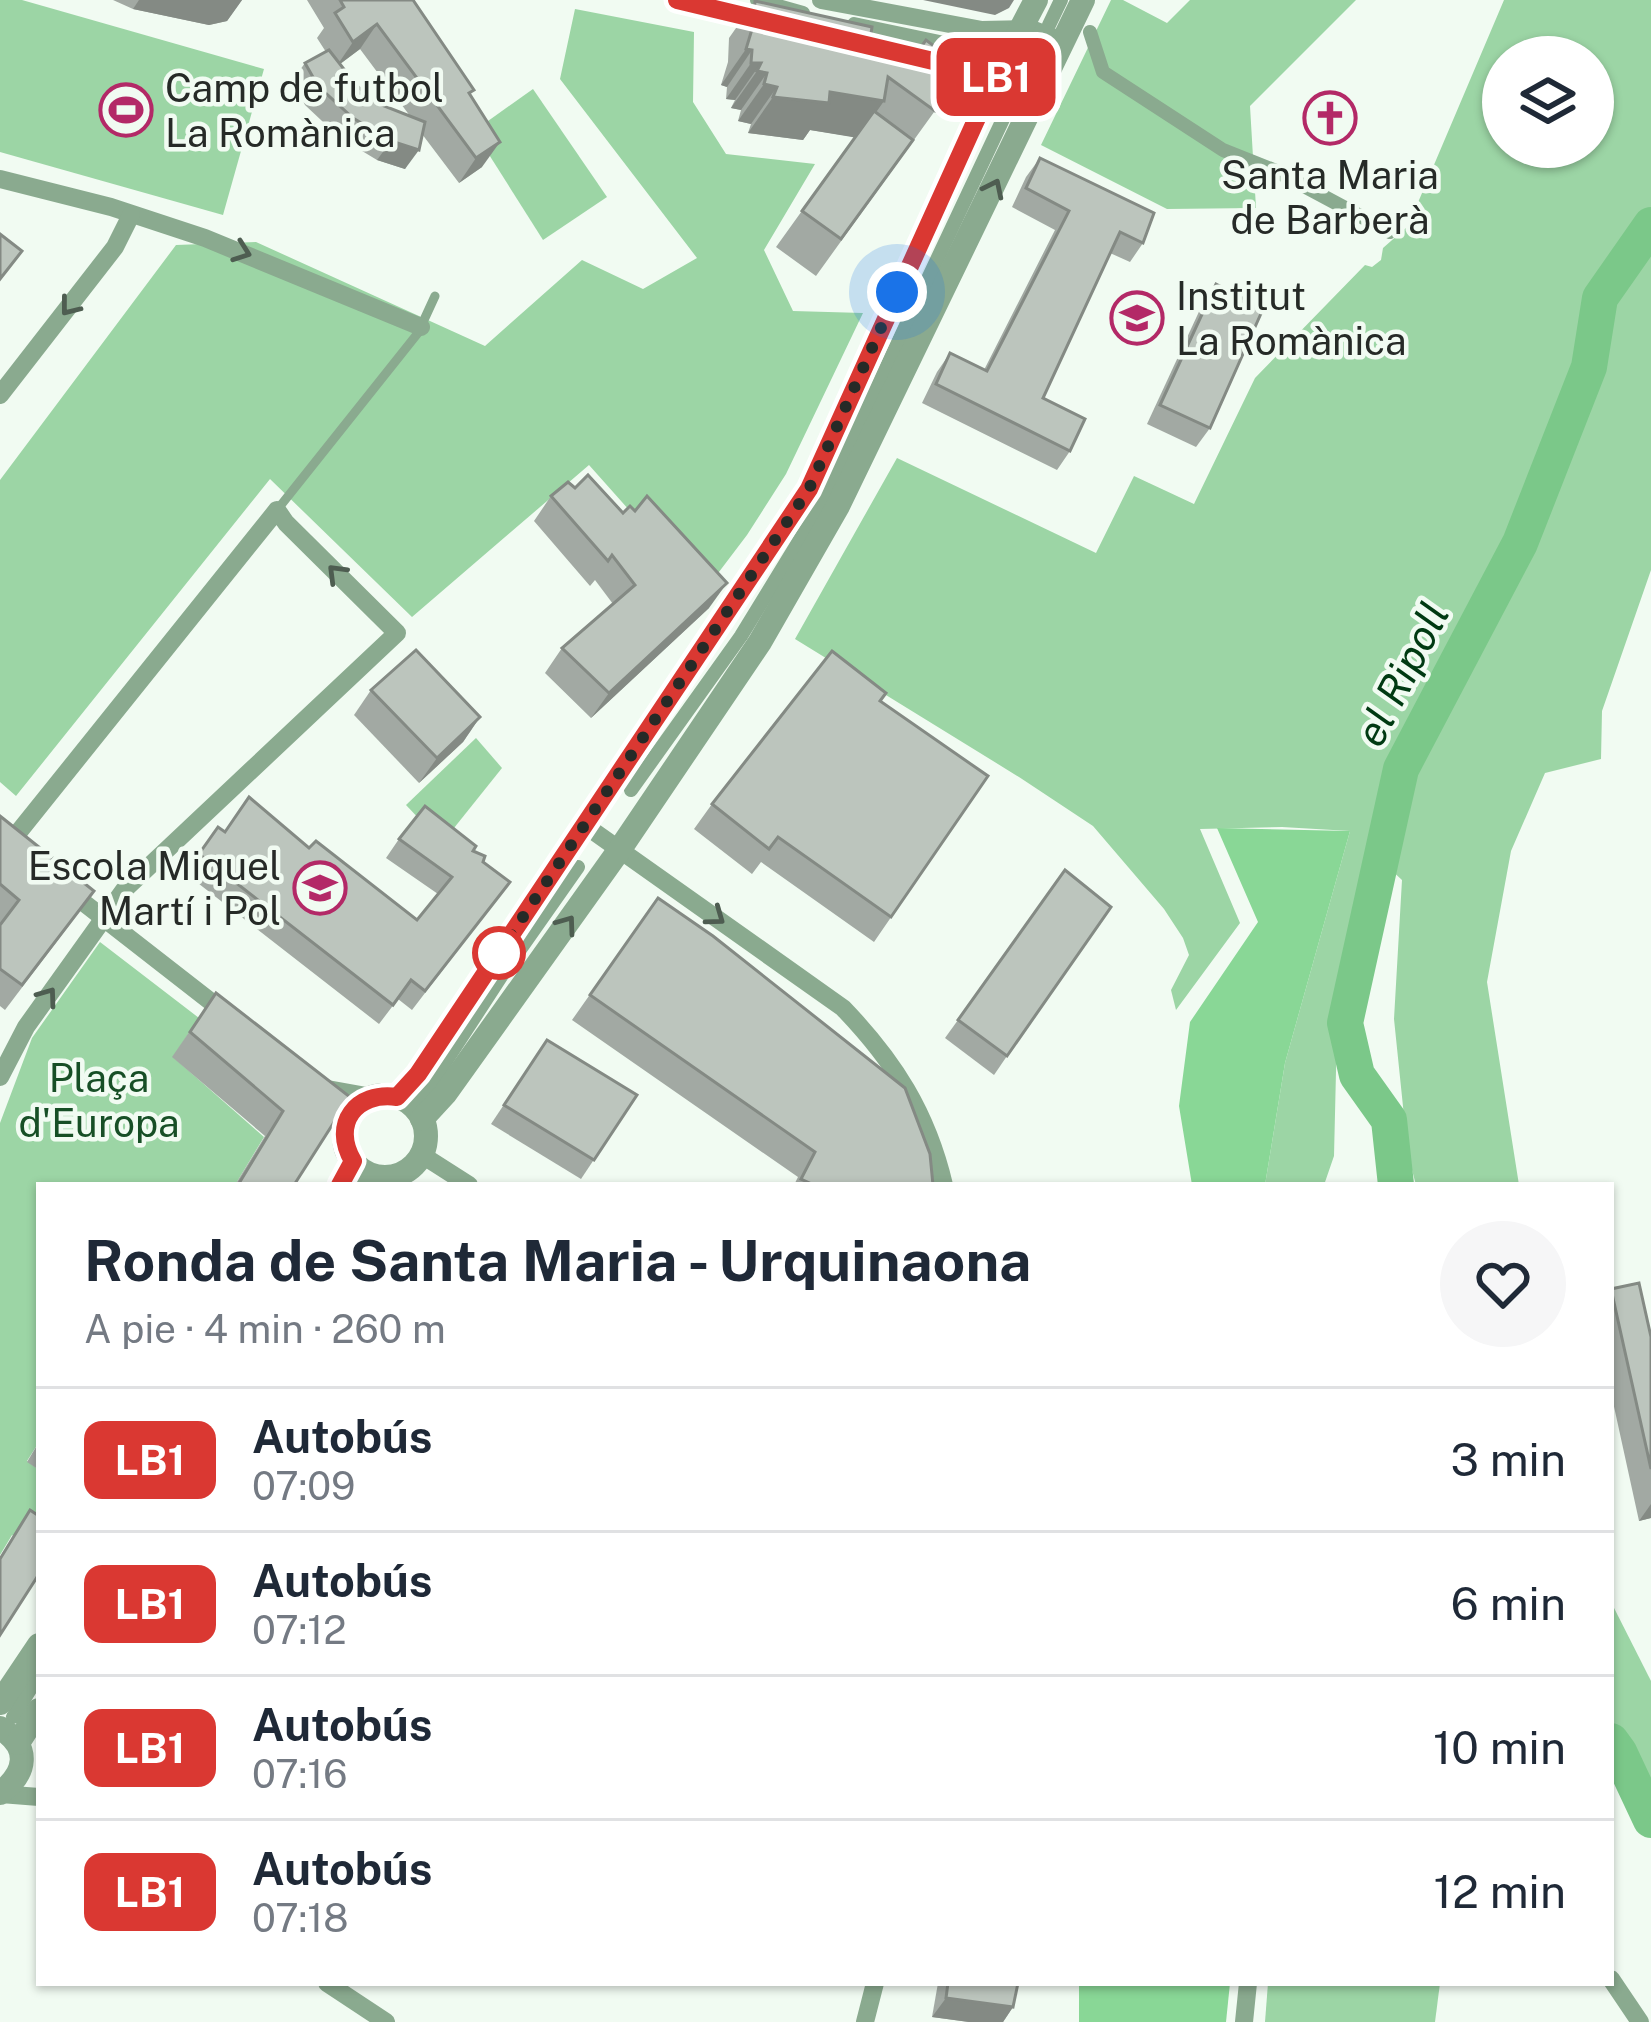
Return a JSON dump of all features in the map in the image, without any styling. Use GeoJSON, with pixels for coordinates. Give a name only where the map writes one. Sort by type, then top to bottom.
{"type":"FeatureCollection","features":[{"type":"Feature","properties":{"kind":"street"},"geometry":{"type":"LineString","coordinates":[[677,0],[1043,35]]}},
{"type":"Feature","properties":{"kind":"street"},"geometry":{"type":"LineString","coordinates":[[757,0],[973,49]]}},
{"type":"Feature","properties":{"kind":"street"},"geometry":{"type":"LineString","coordinates":[[1036,0],[1043,35]]}},
{"type":"Feature","properties":{"kind":"street"},"geometry":{"type":"LineString","coordinates":[[401,1104],[809,489],[1061,0]]}},
{"type":"Feature","properties":{"kind":"street"},"geometry":{"type":"LineString","coordinates":[[348,1120],[318,1085],[401,1104],[426,1133],[422,1155],[407,1172],[393,1177],[365,1176],[344,1138],[348,1120],[355,1108],[401,1104],[445,1094],[760,642],[838,506],[1043,35],[1083,0]]}},
{"type":"Feature","properties":{"kind":"street"},"geometry":{"type":"LineString","coordinates":[[826,16],[1019,83]]}},
{"type":"Feature","properties":{"kind":"street"},"geometry":{"type":"LineString","coordinates":[[1090,32],[1103,72],[1223,150],[1276,171],[1390,232]]}},
{"type":"Feature","properties":{"kind":"street"},"geometry":{"type":"LineString","coordinates":[[631,790],[741,636],[823,502],[1012,98]]}},
{"type":"Feature","properties":{"kind":"street"},"geometry":{"type":"LineString","coordinates":[[0,179],[103,204],[205,238],[421,327]]}},
{"type":"Feature","properties":{"kind":"street"},"geometry":{"type":"LineString","coordinates":[[0,395],[115,248],[131,215]]}},
{"type":"Feature","properties":{"kind":"street"},"geometry":{"type":"LineString","coordinates":[[0,1077],[26,1027],[124,890],[397,634],[277,510],[5,840],[26,857]]}},
{"type":"Feature","properties":{"kind":"street"},"geometry":{"type":"LineString","coordinates":[[586,826],[843,1008],[878,1045],[911,1095],[943,1182]]}},
{"type":"Feature","properties":{"kind":"street"},"geometry":{"type":"LineString","coordinates":[[401,1104],[431,1084],[578,867]]}},
{"type":"Feature","properties":{"kind":"street"},"geometry":{"type":"LineString","coordinates":[[59,883],[247,1030]]}},
{"type":"Feature","properties":{"kind":"street"},"geometry":{"type":"LineString","coordinates":[[422,1155],[464,1182]]}},
{"type":"Feature","properties":{"kind":"street"},"geometry":{"type":"LineString","coordinates":[[0,1794],[14,1783],[10,1731],[36,1654]]}},
{"type":"Feature","properties":{"kind":"street"},"geometry":{"type":"LineString","coordinates":[[10,1731],[36,1681]]}},
{"type":"Feature","properties":{"kind":"street"},"geometry":{"type":"LineString","coordinates":[[10,1731],[36,1711]]}},
{"type":"Feature","properties":{"kind":"street"},"geometry":{"type":"LineString","coordinates":[[10,1731],[36,1787]]}},
{"type":"Feature","properties":{"kind":"street"},"geometry":{"type":"LineString","coordinates":[[0,1794],[36,1794]]}},
{"type":"Feature","properties":{"kind":"street"},"geometry":{"type":"LineString","coordinates":[[1614,1983],[1640,2022]]}},
{"type":"Feature","properties":{"kind":"street"},"geometry":{"type":"LineString","coordinates":[[332,1986],[386,2022]]}},
{"type":"Feature","properties":{"kind":"street"},"geometry":{"type":"LineString","coordinates":[[865,2022],[874,1986]]}},
{"type":"Feature","properties":{"kind":"street"},"geometry":{"type":"LineString","coordinates":[[1244,2022],[1248,1986]]}},
{"type":"Feature","properties":{"kind":"lane"},"geometry":{"type":"LineString","coordinates":[[277,510],[421,327],[435,296]]}},
{"type":"Feature","properties":{"kind":"green space","name":"Camp de futbol La Romànica"},"geometry":{"type":"Polygon","coordinates":[[[0,0],[22,0],[264,69],[223,215],[0,152],[0,0]]]}},
{"type":"Feature","properties":{"kind":"green space"},"geometry":{"type":"Polygon","coordinates":[[[1111,0],[1123,0],[1167,23],[1190,0],[1356,0],[1250,106],[1256,208],[1167,209],[1041,145],[1111,0]]]}},
{"type":"Feature","properties":{"kind":"green space"},"geometry":{"type":"Polygon","coordinates":[[[1504,0],[1651,0],[1651,570],[1602,711],[1601,759],[1545,773],[1511,851],[1487,982],[1519,1182],[1415,1182],[1408,1155],[1394,1019],[1402,880],[1375,855],[1337,1029],[1334,1156],[1325,1182],[1265,1182],[1285,1063],[1350,831],[1200,829],[1240,923],[1176,1010],[1171,990],[1189,955],[1183,938],[1093,826],[795,639],[897,458],[1096,553],[1134,476],[1194,504],[1255,378],[1365,265],[1372,267],[1381,260],[1383,248],[1408,226],[1482,52],[1482,168],[1614,168],[1614,36],[1489,36],[1504,0]]]}},
{"type":"Feature","properties":{"kind":"green space"},"geometry":{"type":"Polygon","coordinates":[[[575,9],[694,32],[693,102],[726,154],[815,164],[764,250],[793,311],[863,313],[786,474],[747,535],[703,593],[589,465],[412,617],[270,479],[16,796],[0,782],[0,480],[176,245],[256,242],[485,346],[582,260],[643,289],[697,258],[560,79],[575,9]]]}},
{"type":"Feature","properties":{"kind":"green space"},"geometry":{"type":"Polygon","coordinates":[[[533,89],[607,197],[543,240],[474,131],[533,89]]]}},
{"type":"Feature","properties":{"kind":"green space"},"geometry":{"type":"Polygon","coordinates":[[[476,738],[502,768],[442,843],[406,805],[476,738]]]}},
{"type":"Feature","properties":{"kind":"green space"},"geometry":{"type":"Polygon","coordinates":[[[1217,828],[1350,831],[1285,1063],[1265,1182],[1192,1182],[1179,1106],[1190,1022],[1258,922],[1217,828]]]}},
{"type":"Feature","properties":{"kind":"green space","name":"Plaça d'Europa"},"geometry":{"type":"Polygon","coordinates":[[[100,942],[199,1018],[173,1057],[264,1137],[237,1182],[36,1182],[36,1447],[27,1461],[36,1468],[36,1550],[12,1535],[0,1555],[0,1123],[32,1038],[100,942]]]}},
{"type":"Feature","properties":{"kind":"green space"},"geometry":{"type":"Polygon","coordinates":[[[1614,1608],[1651,1681],[1651,1788],[1614,1727],[1614,1608]]]}},
{"type":"Feature","properties":{"kind":"green space"},"geometry":{"type":"Polygon","coordinates":[[[1079,1986],[1230,1986],[1226,2022],[1079,2022],[1079,1986]]]}},
{"type":"Feature","properties":{"kind":"green space"},"geometry":{"type":"Polygon","coordinates":[[[1268,1986],[1440,1986],[1435,2022],[1265,2022],[1268,1986]]]}},
{"type":"Feature","properties":{"kind":"building"},"geometry":{"type":"Polygon","coordinates":[[[340,0],[413,0],[474,90],[469,93],[500,142],[476,158],[377,24],[353,42],[335,13],[344,7],[340,0]]]}},
{"type":"Feature","properties":{"kind":"building"},"geometry":{"type":"Polygon","coordinates":[[[755,1],[872,27],[868,54],[907,66],[926,40],[965,69],[935,111],[888,77],[884,101],[830,92],[829,103],[773,97],[777,87],[764,84],[767,73],[757,71],[761,63],[751,63],[752,50],[746,49],[755,1]]]}},
{"type":"Feature","properties":{"kind":"building"},"geometry":{"type":"Polygon","coordinates":[[[329,50],[357,86],[379,104],[425,122],[419,150],[391,141],[353,118],[318,86],[305,63],[329,50]]]}},
{"type":"Feature","properties":{"kind":"building"},"geometry":{"type":"Polygon","coordinates":[[[874,111],[913,140],[841,239],[802,211],[874,111]]]}},
{"type":"Feature","properties":{"kind":"building"},"geometry":{"type":"Polygon","coordinates":[[[1040,158],[1154,213],[1143,243],[1120,232],[1043,398],[1085,419],[1070,451],[936,384],[950,353],[987,371],[1069,211],[1026,188],[1040,158]]]}},
{"type":"Feature","properties":{"kind":"building"},"geometry":{"type":"Polygon","coordinates":[[[0,234],[22,251],[0,279],[0,234]]]}},
{"type":"Feature","properties":{"kind":"building"},"geometry":{"type":"Polygon","coordinates":[[[1216,284],[1263,309],[1210,428],[1160,405],[1216,284]]]}},
{"type":"Feature","properties":{"kind":"building"},"geometry":{"type":"Polygon","coordinates":[[[588,475],[623,513],[630,506],[635,511],[647,496],[727,583],[609,693],[562,648],[635,585],[612,555],[608,561],[551,496],[568,482],[575,488],[588,475]]]}},
{"type":"Feature","properties":{"kind":"building"},"geometry":{"type":"Polygon","coordinates":[[[416,650],[480,717],[437,758],[371,690],[416,650]]]}},
{"type":"Feature","properties":{"kind":"building"},"geometry":{"type":"Polygon","coordinates":[[[832,651],[886,693],[880,701],[988,776],[891,917],[778,837],[769,849],[712,804],[832,651]]]}},
{"type":"Feature","properties":{"kind":"building"},"geometry":{"type":"Polygon","coordinates":[[[249,797],[309,848],[316,841],[417,920],[452,877],[399,839],[425,806],[476,846],[473,851],[485,856],[483,862],[510,882],[425,991],[411,980],[393,1005],[199,854],[218,827],[225,832],[249,797]]]}},
{"type":"Feature","properties":{"kind":"building"},"geometry":{"type":"Polygon","coordinates":[[[0,816],[94,891],[22,985],[0,969],[0,925],[19,900],[0,884],[0,816]]]}},
{"type":"Feature","properties":{"kind":"building"},"geometry":{"type":"Polygon","coordinates":[[[1065,870],[1111,907],[1007,1056],[958,1020],[1065,870]]]}},
{"type":"Feature","properties":{"kind":"building"},"geometry":{"type":"Polygon","coordinates":[[[658,898],[905,1088],[930,1154],[933,1182],[801,1179],[815,1152],[590,995],[658,898]]]}},
{"type":"Feature","properties":{"kind":"building"},"geometry":{"type":"Polygon","coordinates":[[[216,993],[350,1097],[296,1182],[240,1182],[283,1111],[190,1032],[216,993]]]}},
{"type":"Feature","properties":{"kind":"building"},"geometry":{"type":"Polygon","coordinates":[[[547,1040],[637,1095],[594,1160],[504,1105],[547,1040]]]}},
{"type":"Feature","properties":{"kind":"building"},"geometry":{"type":"Polygon","coordinates":[[[1639,1283],[1651,1337],[1651,1469],[1614,1302],[1614,1288],[1639,1283]]]}},
{"type":"Feature","properties":{"kind":"building"},"geometry":{"type":"Polygon","coordinates":[[[30,1510],[36,1514],[36,1579],[0,1635],[0,1559],[30,1510]]]}},
{"type":"Feature","properties":{"kind":"building"},"geometry":{"type":"Polygon","coordinates":[[[948,1986],[1017,1986],[1013,2007],[946,1998],[948,1986]]]}},
{"type":"Feature","properties":{"kind":"waterway","name":"el Ripoll"},"geometry":{"type":"LineString","coordinates":[[1396,1182],[1389,1120],[1357,1075],[1345,1023],[1401,769],[1520,543],[1589,367],[1600,298],[1651,225]]}},
{"type":"Feature","properties":{"kind":"waterway","name":"el Ripoll"},"geometry":{"type":"LineString","coordinates":[[1614,1745],[1651,1820]]}},
{"type":"Feature","properties":{"kind":"bus line","name":"LB1"},"geometry":{"type":"LineString","coordinates":[[342,1182],[353,1161],[344,1138],[351,1114],[372,1097],[397,1097],[418,1074],[809,489],[996,76],[677,0]]}},
{"type":"Feature","properties":{"kind":"place","name":"Camp de futbol La Romànica"},"geometry":{"type":"Point","coordinates":[126,110]}},
{"type":"Feature","properties":{"kind":"place","name":"Santa Maria de Barberà"},"geometry":{"type":"Point","coordinates":[1330,118]}},
{"type":"Feature","properties":{"kind":"place","name":"Institut La Romànica"},"geometry":{"type":"Point","coordinates":[1137,318]}},
{"type":"Feature","properties":{"kind":"place","name":"Escola Miquel Martí i Pol"},"geometry":{"type":"Point","coordinates":[320,888]}},
{"type":"Feature","properties":{"kind":"route"},"geometry":{"type":"LineString","coordinates":[[499,953],[809,489],[897,292]]}}]}
